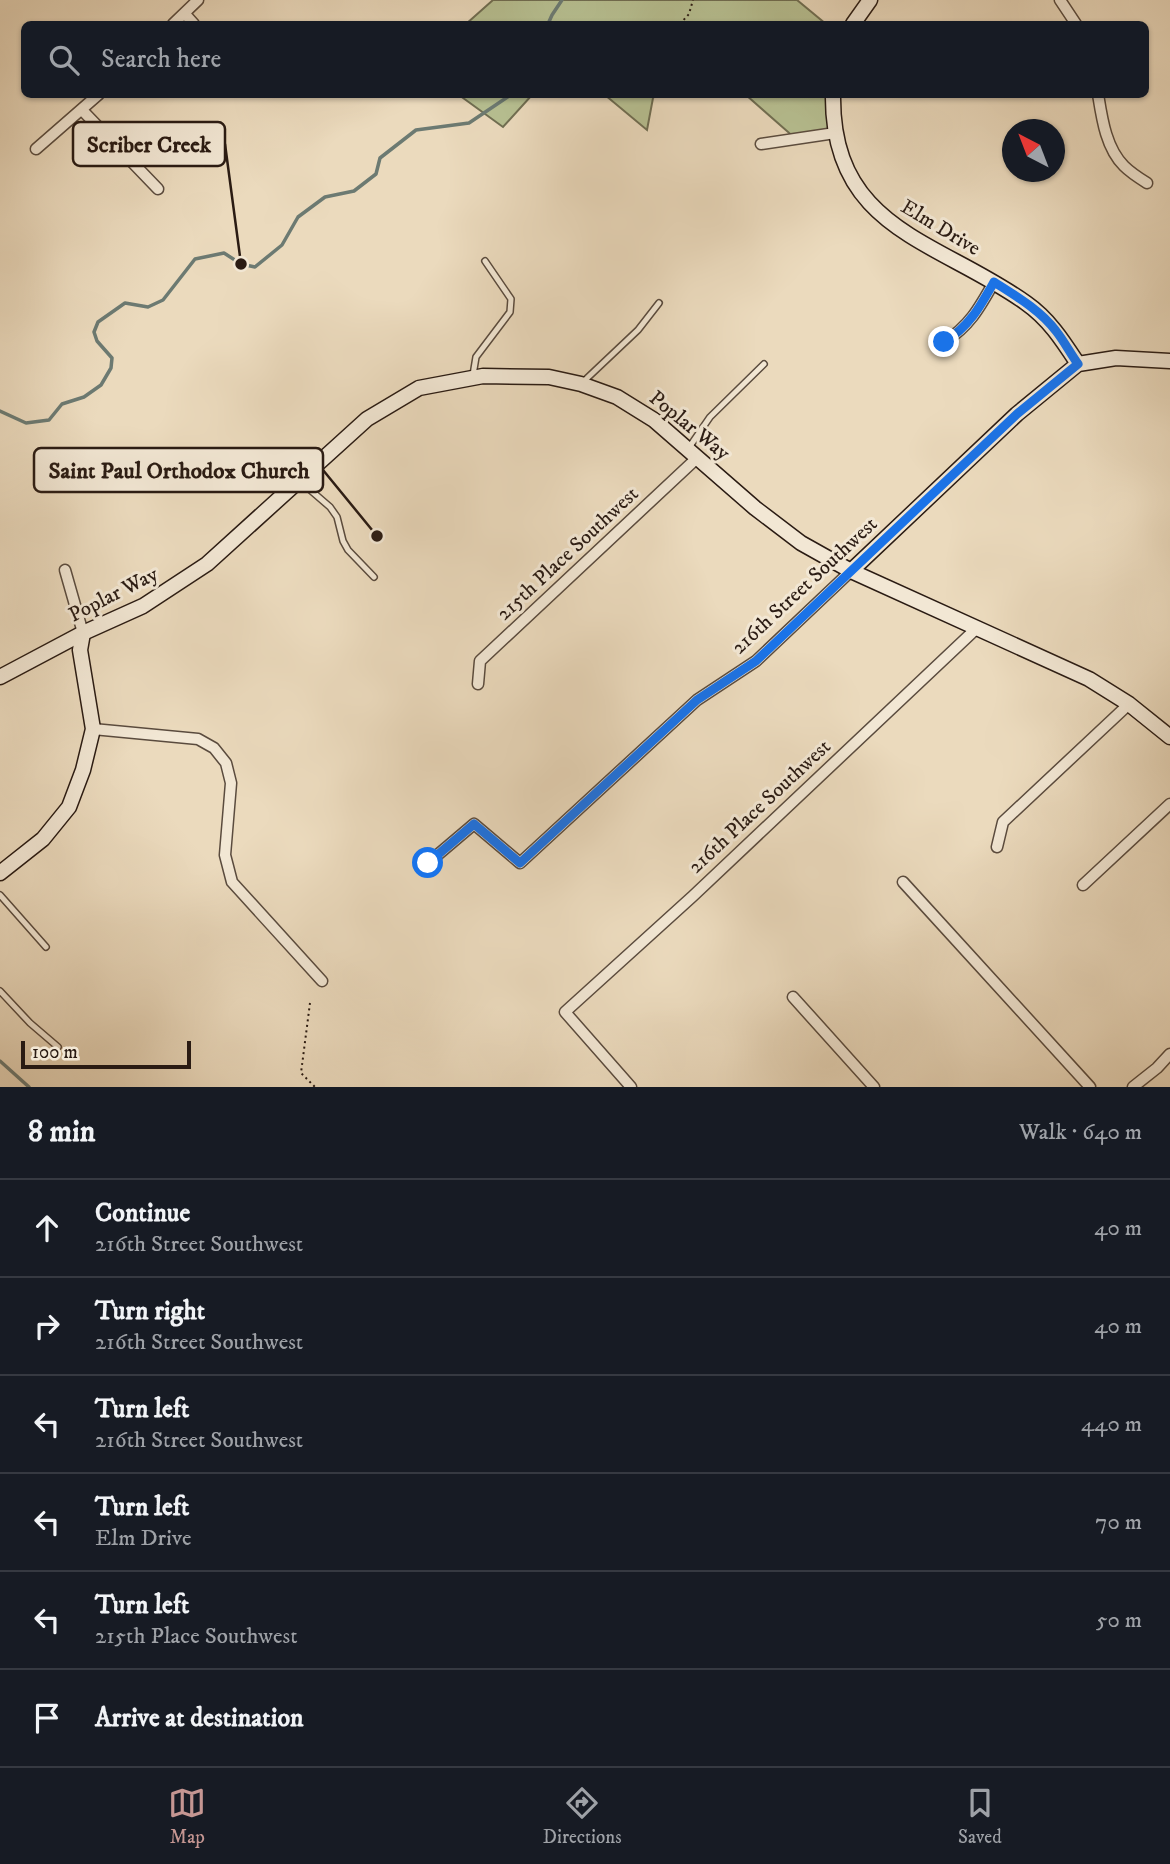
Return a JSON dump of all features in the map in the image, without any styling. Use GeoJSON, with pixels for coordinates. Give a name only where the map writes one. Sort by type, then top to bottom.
{"type":"FeatureCollection","features":[{"type":"Feature","properties":{"kind":"main road"},"geometry":{"type":"LineString","coordinates":[[855,21],[870,0]]}},
{"type":"Feature","properties":{"kind":"main road","name":"Elm Drive"},"geometry":{"type":"LineString","coordinates":[[832,98],[835,133],[848,172],[872,206],[909,236],[994,282],[1027,304],[1055,330],[1078,364]]}},
{"type":"Feature","properties":{"kind":"main road"},"geometry":{"type":"LineString","coordinates":[[1078,364],[1116,358],[1170,361]]}},
{"type":"Feature","properties":{"kind":"main road","name":"216th Street Southwest"},"geometry":{"type":"LineString","coordinates":[[851,571],[1017,414],[1078,364]]}},
{"type":"Feature","properties":{"kind":"main road","name":"Poplar Way"},"geometry":{"type":"LineString","coordinates":[[0,677],[83,633],[143,606],[207,564],[367,419],[408,394],[419,388],[483,376],[549,377],[581,384],[617,397],[636,408],[654,420],[773,523],[801,543],[851,571],[1089,678],[1170,737]]}},
{"type":"Feature","properties":{"kind":"main road"},"geometry":{"type":"LineString","coordinates":[[0,873],[43,839],[69,807],[83,770],[93,729],[80,650],[83,633]]}},
{"type":"Feature","properties":{"kind":"street"},"geometry":{"type":"LineString","coordinates":[[177,21],[198,0]]}},
{"type":"Feature","properties":{"kind":"street"},"geometry":{"type":"LineString","coordinates":[[1060,0],[1074,21]]}},
{"type":"Feature","properties":{"kind":"street"},"geometry":{"type":"LineString","coordinates":[[185,14],[191,21]]}},
{"type":"Feature","properties":{"kind":"street"},"geometry":{"type":"LineString","coordinates":[[36,149],[95,98]]}},
{"type":"Feature","properties":{"kind":"street"},"geometry":{"type":"LineString","coordinates":[[1099,98],[1105,132],[1113,151],[1124,166],[1147,183]]}},
{"type":"Feature","properties":{"kind":"street"},"geometry":{"type":"LineString","coordinates":[[82,110],[158,189]]}},
{"type":"Feature","properties":{"kind":"street"},"geometry":{"type":"LineString","coordinates":[[761,144],[835,133]]}},
{"type":"Feature","properties":{"kind":"street"},"geometry":{"type":"LineString","coordinates":[[944,342],[970,321],[994,282]]}},
{"type":"Feature","properties":{"kind":"street","name":"215th Place Southwest"},"geometry":{"type":"LineString","coordinates":[[478,684],[480,660],[692,453]]}},
{"type":"Feature","properties":{"kind":"street"},"geometry":{"type":"LineString","coordinates":[[65,570],[83,633]]}},
{"type":"Feature","properties":{"kind":"street","name":"216th Street Southwest"},"geometry":{"type":"LineString","coordinates":[[428,863],[474,824],[520,863],[697,700],[756,661],[851,571]]}},
{"type":"Feature","properties":{"kind":"street","name":"216th Place Southwest"},"geometry":{"type":"LineString","coordinates":[[631,1087],[565,1012],[703,887],[978,627]]}},
{"type":"Feature","properties":{"kind":"street"},"geometry":{"type":"LineString","coordinates":[[997,847],[1003,822],[1129,705]]}},
{"type":"Feature","properties":{"kind":"street"},"geometry":{"type":"LineString","coordinates":[[93,729],[198,739],[214,748],[226,763],[231,783],[225,855],[232,882],[322,981]]}},
{"type":"Feature","properties":{"kind":"street"},"geometry":{"type":"LineString","coordinates":[[1083,885],[1170,804]]}},
{"type":"Feature","properties":{"kind":"street"},"geometry":{"type":"LineString","coordinates":[[903,882],[1090,1087]]}},
{"type":"Feature","properties":{"kind":"street"},"geometry":{"type":"LineString","coordinates":[[793,997],[874,1087]]}},
{"type":"Feature","properties":{"kind":"street"},"geometry":{"type":"LineString","coordinates":[[1133,1087],[1170,1054]]}},
{"type":"Feature","properties":{"kind":"lane"},"geometry":{"type":"LineString","coordinates":[[472,378],[476,357],[510,312],[511,299],[485,261]]}},
{"type":"Feature","properties":{"kind":"lane"},"geometry":{"type":"LineString","coordinates":[[581,384],[638,330],[659,303]]}},
{"type":"Feature","properties":{"kind":"lane"},"geometry":{"type":"LineString","coordinates":[[692,453],[710,417],[764,363]]}},
{"type":"Feature","properties":{"kind":"lane"},"geometry":{"type":"LineString","coordinates":[[299,481],[330,507],[337,517],[348,550],[374,577]]}},
{"type":"Feature","properties":{"kind":"lane"},"geometry":{"type":"LineString","coordinates":[[0,895],[46,947]]}},
{"type":"Feature","properties":{"kind":"lane"},"geometry":{"type":"LineString","coordinates":[[0,991],[30,1023],[58,1047]]}},
{"type":"Feature","properties":{"kind":"path"},"geometry":{"type":"LineString","coordinates":[[682,21],[689,13],[693,0]]}},
{"type":"Feature","properties":{"kind":"path"},"geometry":{"type":"LineString","coordinates":[[310,1003],[301,1073],[315,1087]]}},
{"type":"Feature","properties":{"kind":"green space"},"geometry":{"type":"Polygon","coordinates":[[[493,0],[797,0],[822,21],[469,21],[493,0]]]}},
{"type":"Feature","properties":{"kind":"green space"},"geometry":{"type":"Polygon","coordinates":[[[463,98],[529,98],[503,127],[463,98]]]}},
{"type":"Feature","properties":{"kind":"green space"},"geometry":{"type":"Polygon","coordinates":[[[609,98],[653,98],[647,130],[609,98]]]}},
{"type":"Feature","properties":{"kind":"green space"},"geometry":{"type":"Polygon","coordinates":[[[749,98],[833,98],[835,133],[796,139],[749,98]]]}},
{"type":"Feature","properties":{"kind":"waterway"},"geometry":{"type":"LineString","coordinates":[[549,21],[562,0]]}},
{"type":"Feature","properties":{"kind":"waterway"},"geometry":{"type":"LineString","coordinates":[[0,411],[26,423],[49,420],[62,404],[84,397],[101,385],[111,368],[112,358],[97,341],[94,332],[98,322],[125,303],[148,307],[163,300],[195,259],[224,253],[241,264],[255,267],[282,245],[298,217],[325,197],[354,191],[376,174],[380,158],[416,130],[469,123],[506,98]]}},
{"type":"Feature","properties":{"kind":"waterway"},"geometry":{"type":"LineString","coordinates":[[0,1061],[29,1087]]}},
{"type":"Feature","properties":{"kind":"place","name":"Scriber Creek"},"geometry":{"type":"Point","coordinates":[241,264]}},
{"type":"Feature","properties":{"kind":"place","name":"Saint Paul Orthodox Church"},"geometry":{"type":"Point","coordinates":[377,536]}},
{"type":"Feature","properties":{"kind":"route"},"geometry":{"type":"LineString","coordinates":[[428,863],[474,824],[520,863],[697,700],[756,661],[1017,414],[1078,364],[1042,316],[994,282],[970,321],[944,342]]}}]}
